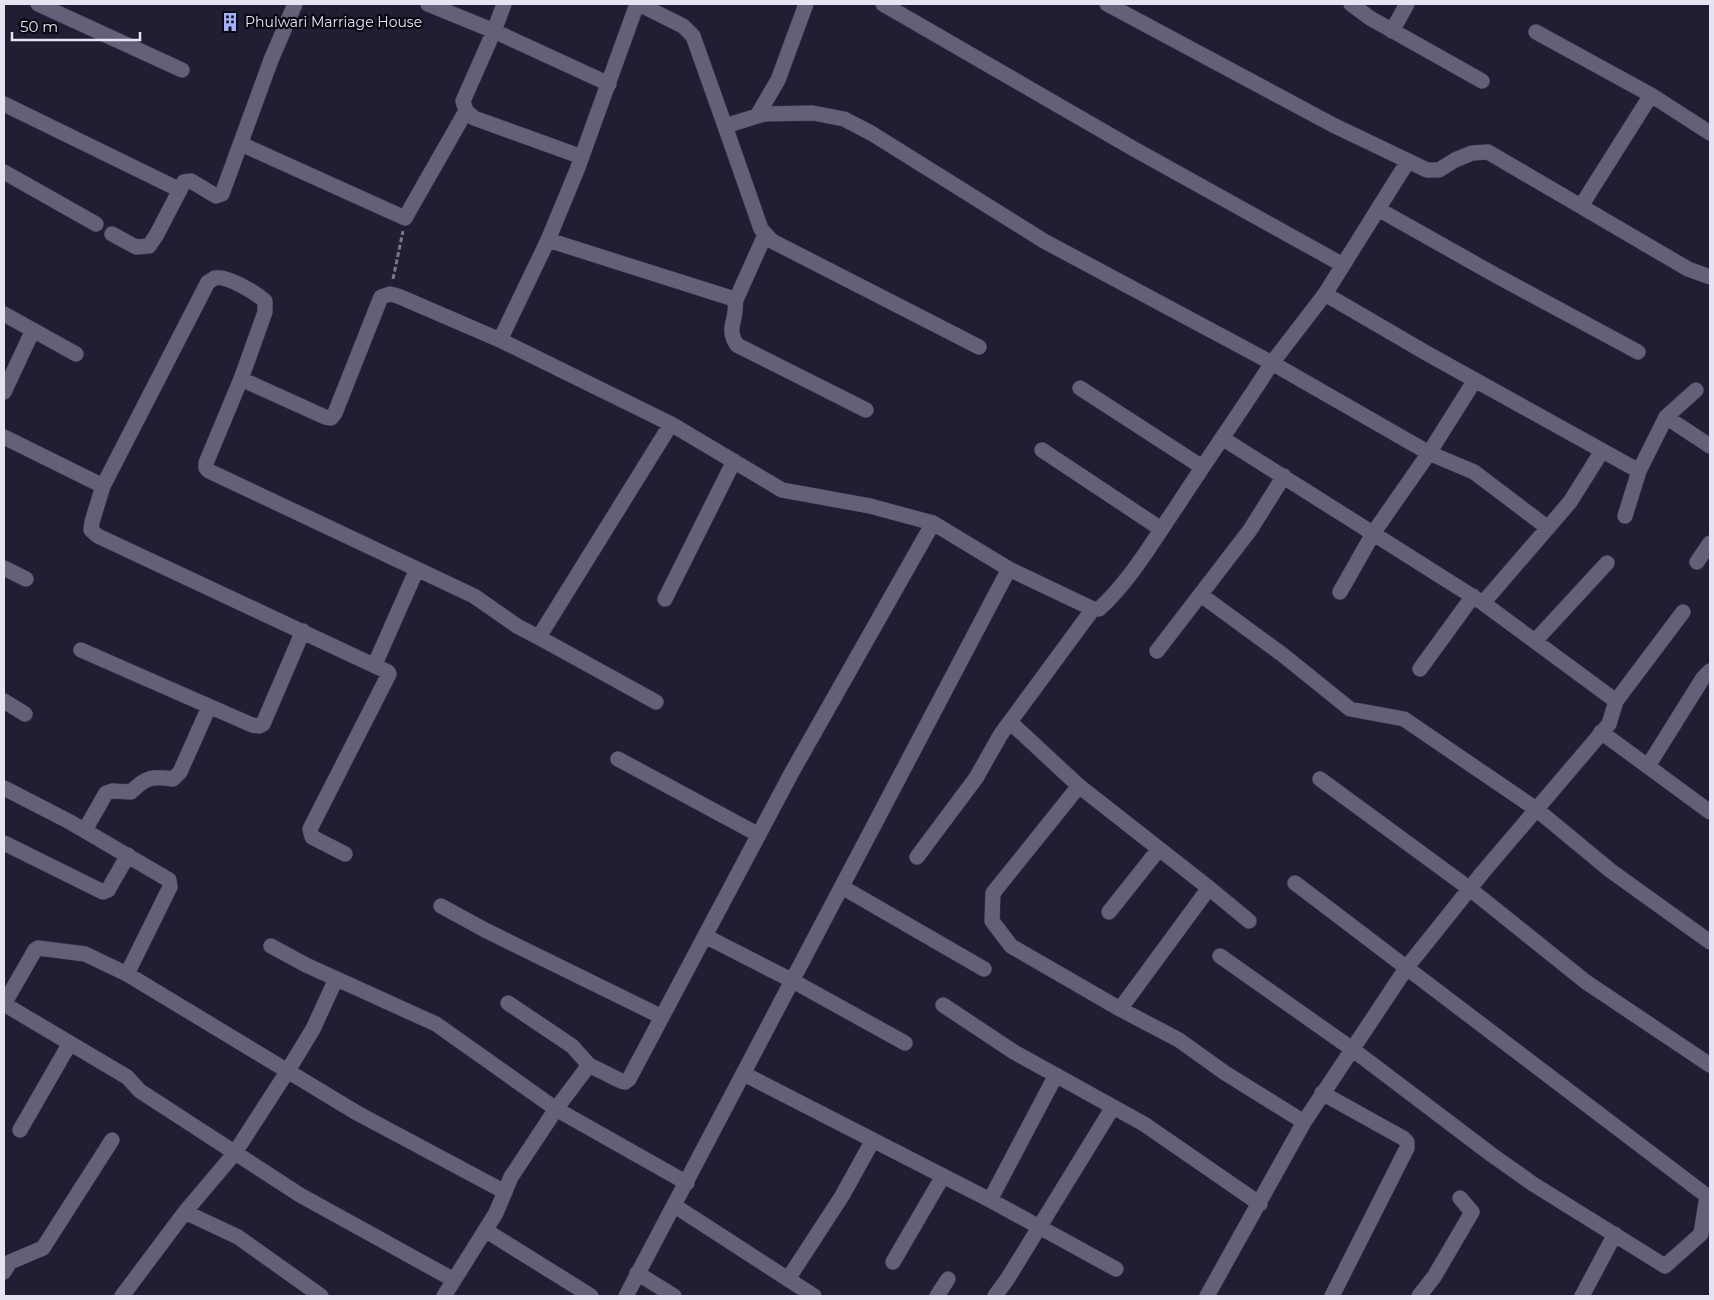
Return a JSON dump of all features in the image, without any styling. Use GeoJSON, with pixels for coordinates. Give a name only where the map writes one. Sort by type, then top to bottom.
{"type":"FeatureCollection","features":[{"type":"Feature","properties":{"kind":"street"},"geometry":{"type":"LineString","coordinates":[[38,4],[182,70]]}},
{"type":"Feature","properties":{"kind":"street"},"geometry":{"type":"LineString","coordinates":[[112,234],[136,247],[148,246],[157,234],[184,182],[191,181],[216,196],[222,194],[271,60],[295,4]]}},
{"type":"Feature","properties":{"kind":"street"},"geometry":{"type":"LineString","coordinates":[[428,4],[494,31],[608,84]]}},
{"type":"Feature","properties":{"kind":"street"},"geometry":{"type":"LineString","coordinates":[[504,4],[463,101],[466,111],[474,118],[582,157]]}},
{"type":"Feature","properties":{"kind":"street"},"geometry":{"type":"LineString","coordinates":[[500,340],[548,240],[582,157],[638,4],[683,26],[693,36],[761,229],[765,235],[772,241],[979,348]]}},
{"type":"Feature","properties":{"kind":"street"},"geometry":{"type":"LineString","coordinates":[[757,116],[778,80],[806,4]]}},
{"type":"Feature","properties":{"kind":"street"},"geometry":{"type":"LineString","coordinates":[[883,4],[1134,149],[1343,265]]}},
{"type":"Feature","properties":{"kind":"street"},"geometry":{"type":"LineString","coordinates":[[1107,4],[1333,125],[1427,170],[1439,170],[1455,160],[1472,153],[1488,152],[1688,269],[1710,277]]}},
{"type":"Feature","properties":{"kind":"street"},"geometry":{"type":"LineString","coordinates":[[1351,4],[1392,31],[1482,80]]}},
{"type":"Feature","properties":{"kind":"street"},"geometry":{"type":"LineString","coordinates":[[1392,31],[1407,4]]}},
{"type":"Feature","properties":{"kind":"street"},"geometry":{"type":"LineString","coordinates":[[1536,32],[1651,95],[1710,133]]}},
{"type":"Feature","properties":{"kind":"street"},"geometry":{"type":"LineString","coordinates":[[1582,206],[1651,95]]}},
{"type":"Feature","properties":{"kind":"street"},"geometry":{"type":"LineString","coordinates":[[4,104],[180,190]]}},
{"type":"Feature","properties":{"kind":"street"},"geometry":{"type":"LineString","coordinates":[[241,144],[405,218],[466,111]]}},
{"type":"Feature","properties":{"kind":"street"},"geometry":{"type":"LineString","coordinates":[[726,126],[764,114],[812,113],[844,119],[871,133],[1044,241],[1272,363],[1428,453],[1474,472],[1548,528]]}},
{"type":"Feature","properties":{"kind":"street"},"geometry":{"type":"LineString","coordinates":[[241,378],[325,417],[331,418],[335,413],[380,297],[390,294],[398,296],[500,340],[671,424],[782,490],[870,506],[933,522],[1009,569],[1094,609],[1099,609],[1132,571],[1272,363],[1325,294],[1408,161]]}},
{"type":"Feature","properties":{"kind":"street"},"geometry":{"type":"LineString","coordinates":[[4,172],[96,224]]}},
{"type":"Feature","properties":{"kind":"street"},"geometry":{"type":"LineString","coordinates":[[1378,209],[1638,352]]}},
{"type":"Feature","properties":{"kind":"street"},"geometry":{"type":"LineString","coordinates":[[765,235],[735,302],[736,307],[731,330],[732,339],[737,345],[866,410]]}},
{"type":"Feature","properties":{"kind":"street"},"geometry":{"type":"LineString","coordinates":[[548,240],[730,298],[735,302]]}},
{"type":"Feature","properties":{"kind":"street"},"geometry":{"type":"LineString","coordinates":[[345,854],[312,837],[310,829],[389,674],[387,670],[98,536],[91,530],[103,486],[208,282],[216,278],[230,280],[260,296],[266,304],[265,312],[241,378],[206,463],[206,468],[209,471],[474,596],[516,626],[656,702]]}},
{"type":"Feature","properties":{"kind":"street"},"geometry":{"type":"LineString","coordinates":[[1325,294],[1638,471]]}},
{"type":"Feature","properties":{"kind":"street"},"geometry":{"type":"LineString","coordinates":[[4,314],[76,354]]}},
{"type":"Feature","properties":{"kind":"street"},"geometry":{"type":"LineString","coordinates":[[4,392],[33,330]]}},
{"type":"Feature","properties":{"kind":"street"},"geometry":{"type":"LineString","coordinates":[[1340,592],[1374,532],[1475,380]]}},
{"type":"Feature","properties":{"kind":"street"},"geometry":{"type":"LineString","coordinates":[[1080,388],[1202,467]]}},
{"type":"Feature","properties":{"kind":"street"},"geometry":{"type":"LineString","coordinates":[[1625,516],[1638,471],[1666,417],[1696,390]]}},
{"type":"Feature","properties":{"kind":"street"},"geometry":{"type":"LineString","coordinates":[[1666,417],[1710,446]]}},
{"type":"Feature","properties":{"kind":"street"},"geometry":{"type":"LineString","coordinates":[[540,638],[671,424]]}},
{"type":"Feature","properties":{"kind":"street"},"geometry":{"type":"LineString","coordinates":[[4,438],[103,486]]}},
{"type":"Feature","properties":{"kind":"street"},"geometry":{"type":"LineString","coordinates":[[1222,438],[1374,532],[1478,600],[1616,701]]}},
{"type":"Feature","properties":{"kind":"street"},"geometry":{"type":"LineString","coordinates":[[1042,450],[1161,528]]}},
{"type":"Feature","properties":{"kind":"street"},"geometry":{"type":"LineString","coordinates":[[1420,669],[1478,600],[1548,528],[1570,502],[1602,451]]}},
{"type":"Feature","properties":{"kind":"street"},"geometry":{"type":"LineString","coordinates":[[665,599],[734,461]]}},
{"type":"Feature","properties":{"kind":"street"},"geometry":{"type":"LineString","coordinates":[[1157,651],[1250,530],[1284,476]]}},
{"type":"Feature","properties":{"kind":"street"},"geometry":{"type":"LineString","coordinates":[[508,1003],[572,1046],[589,1065],[621,1081],[625,1082],[629,1079],[792,772],[933,522]]}},
{"type":"Feature","properties":{"kind":"street"},"geometry":{"type":"LineString","coordinates":[[1697,562],[1710,543]]}},
{"type":"Feature","properties":{"kind":"street"},"geometry":{"type":"LineString","coordinates":[[1535,641],[1607,563]]}},
{"type":"Feature","properties":{"kind":"street"},"geometry":{"type":"LineString","coordinates":[[4,568],[26,579]]}},
{"type":"Feature","properties":{"kind":"street"},"geometry":{"type":"LineString","coordinates":[[375,664],[417,569]]}},
{"type":"Feature","properties":{"kind":"street"},"geometry":{"type":"LineString","coordinates":[[626,1296],[687,1184],[1009,569]]}},
{"type":"Feature","properties":{"kind":"street"},"geometry":{"type":"LineString","coordinates":[[1201,595],[1283,655],[1350,709],[1404,719],[1536,809],[1611,871],[1710,942]]}},
{"type":"Feature","properties":{"kind":"street"},"geometry":{"type":"LineString","coordinates":[[916,857],[976,778],[1001,734],[1094,609]]}},
{"type":"Feature","properties":{"kind":"street"},"geometry":{"type":"LineString","coordinates":[[1206,1296],[1260,1204],[1304,1122],[1407,967],[1536,809],[1609,724],[1616,701],[1683,612]]}},
{"type":"Feature","properties":{"kind":"street"},"geometry":{"type":"LineString","coordinates":[[81,650],[209,707],[252,725],[259,726],[263,724],[303,631]]}},
{"type":"Feature","properties":{"kind":"street"},"geometry":{"type":"LineString","coordinates":[[1648,766],[1708,677]]}},
{"type":"Feature","properties":{"kind":"street"},"geometry":{"type":"LineString","coordinates":[[4,701],[25,714]]}},
{"type":"Feature","properties":{"kind":"street"},"geometry":{"type":"LineString","coordinates":[[85,830],[106,793],[112,791],[131,792],[142,781],[157,776],[173,778],[180,772],[209,707]]}},
{"type":"Feature","properties":{"kind":"street"},"geometry":{"type":"LineString","coordinates":[[1010,722],[1079,786],[1250,921]]}},
{"type":"Feature","properties":{"kind":"street"},"geometry":{"type":"LineString","coordinates":[[1601,732],[1710,812]]}},
{"type":"Feature","properties":{"kind":"street"},"geometry":{"type":"LineString","coordinates":[[618,758],[759,835]]}},
{"type":"Feature","properties":{"kind":"street"},"geometry":{"type":"LineString","coordinates":[[1320,779],[1470,889],[1586,982],[1710,1066]]}},
{"type":"Feature","properties":{"kind":"street"},"geometry":{"type":"LineString","coordinates":[[1079,786],[993,893],[992,921],[1011,946],[1120,1009],[1179,1040],[1225,1074],[1304,1122]]}},
{"type":"Feature","properties":{"kind":"street"},"geometry":{"type":"LineString","coordinates":[[4,788],[85,830],[169,880],[170,887],[126,974]]}},
{"type":"Feature","properties":{"kind":"street"},"geometry":{"type":"LineString","coordinates":[[4,843],[103,892],[108,890],[128,855]]}},
{"type":"Feature","properties":{"kind":"street"},"geometry":{"type":"LineString","coordinates":[[1109,912],[1159,849]]}},
{"type":"Feature","properties":{"kind":"street"},"geometry":{"type":"LineString","coordinates":[[1220,956],[1352,1049],[1533,1184],[1665,1266],[1701,1234],[1707,1196],[1295,883]]}},
{"type":"Feature","properties":{"kind":"street"},"geometry":{"type":"LineString","coordinates":[[842,887],[984,968]]}},
{"type":"Feature","properties":{"kind":"street"},"geometry":{"type":"LineString","coordinates":[[1120,1009],[1209,888]]}},
{"type":"Feature","properties":{"kind":"street"},"geometry":{"type":"LineString","coordinates":[[441,906],[485,930],[662,1017]]}},
{"type":"Feature","properties":{"kind":"street"},"geometry":{"type":"LineString","coordinates":[[705,936],[793,981],[905,1043]]}},
{"type":"Feature","properties":{"kind":"street"},"geometry":{"type":"LineString","coordinates":[[271,946],[306,966],[436,1024],[556,1109],[687,1184]]}},
{"type":"Feature","properties":{"kind":"street"},"geometry":{"type":"LineString","coordinates":[[454,1280],[300,1195],[234,1154],[140,1091],[127,1077],[70,1043],[6,997],[33,952],[38,948],[85,954],[126,974],[357,1113],[504,1192]]}},
{"type":"Feature","properties":{"kind":"street"},"geometry":{"type":"LineString","coordinates":[[122,1296],[185,1212],[234,1154],[313,1029],[336,979]]}},
{"type":"Feature","properties":{"kind":"street"},"geometry":{"type":"LineString","coordinates":[[943,1005],[1014,1052],[1144,1124],[1260,1204]]}},
{"type":"Feature","properties":{"kind":"street"},"geometry":{"type":"LineString","coordinates":[[20,1130],[70,1043]]}},
{"type":"Feature","properties":{"kind":"street"},"geometry":{"type":"LineString","coordinates":[[444,1296],[496,1213],[511,1177],[556,1109],[589,1065]]}},
{"type":"Feature","properties":{"kind":"street"},"geometry":{"type":"LineString","coordinates":[[744,1074],[990,1200],[1116,1269]]}},
{"type":"Feature","properties":{"kind":"street"},"geometry":{"type":"LineString","coordinates":[[990,1200],[1056,1075]]}},
{"type":"Feature","properties":{"kind":"street"},"geometry":{"type":"LineString","coordinates":[[1322,1094],[1403,1138],[1407,1142],[1408,1148],[1332,1296]]}},
{"type":"Feature","properties":{"kind":"street"},"geometry":{"type":"LineString","coordinates":[[995,1296],[1113,1107]]}},
{"type":"Feature","properties":{"kind":"street"},"geometry":{"type":"LineString","coordinates":[[4,1272],[10,1262],[43,1248],[112,1140]]}},
{"type":"Feature","properties":{"kind":"street"},"geometry":{"type":"LineString","coordinates":[[788,1279],[842,1196],[873,1140]]}},
{"type":"Feature","properties":{"kind":"street"},"geometry":{"type":"LineString","coordinates":[[893,1262],[943,1176]]}},
{"type":"Feature","properties":{"kind":"street"},"geometry":{"type":"LineString","coordinates":[[1419,1296],[1434,1277],[1472,1212],[1460,1198]]}},
{"type":"Feature","properties":{"kind":"street"},"geometry":{"type":"LineString","coordinates":[[675,1206],[814,1296]]}},
{"type":"Feature","properties":{"kind":"street"},"geometry":{"type":"LineString","coordinates":[[185,1212],[238,1237],[322,1296]]}},
{"type":"Feature","properties":{"kind":"street"},"geometry":{"type":"LineString","coordinates":[[485,1230],[591,1296]]}},
{"type":"Feature","properties":{"kind":"street"},"geometry":{"type":"LineString","coordinates":[[1582,1296],[1615,1234]]}},
{"type":"Feature","properties":{"kind":"street"},"geometry":{"type":"LineString","coordinates":[[637,1273],[674,1296]]}},
{"type":"Feature","properties":{"kind":"street"},"geometry":{"type":"LineString","coordinates":[[937,1296],[948,1278]]}},
{"type":"Feature","properties":{"kind":"path"},"geometry":{"type":"LineString","coordinates":[[390,294],[405,218]]}},
{"type":"Feature","properties":{"kind":"place","name":"Phulwari Marriage House"},"geometry":{"type":"Point","coordinates":[230,22]}}]}
